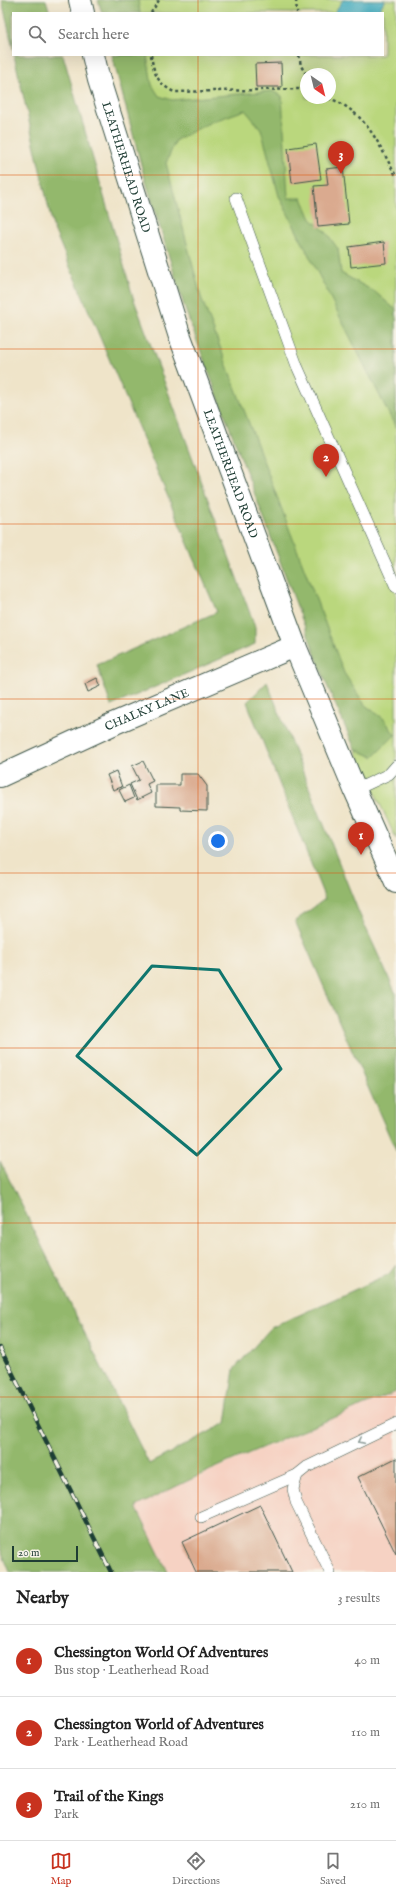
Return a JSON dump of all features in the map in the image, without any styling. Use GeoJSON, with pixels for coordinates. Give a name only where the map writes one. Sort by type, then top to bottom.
{"type":"FeatureCollection","features":[{"type":"Feature","properties":{"kind":"main road"},"geometry":{"type":"LineString","coordinates":[[80,0],[83,12]]}},
{"type":"Feature","properties":{"kind":"main road","name":"LEATHERHEAD ROAD"},"geometry":{"type":"LineString","coordinates":[[93,56],[104,95],[179,334],[295,646],[355,790],[396,882]]}},
{"type":"Feature","properties":{"kind":"main road","name":"CHALKY LANE"},"geometry":{"type":"LineString","coordinates":[[0,776],[115,723],[295,646]]}},
{"type":"Feature","properties":{"kind":"lane"},"geometry":{"type":"LineString","coordinates":[[236,198],[297,366],[396,587]]}},
{"type":"Feature","properties":{"kind":"lane"},"geometry":{"type":"LineString","coordinates":[[355,790],[389,774],[396,766]]}},
{"type":"Feature","properties":{"kind":"lane"},"geometry":{"type":"LineString","coordinates":[[201,1517],[297,1475],[307,1467],[396,1424]]}},
{"type":"Feature","properties":{"kind":"lane"},"geometry":{"type":"LineString","coordinates":[[297,1475],[293,1489],[296,1502],[330,1572]]}},
{"type":"Feature","properties":{"kind":"path"},"geometry":{"type":"LineString","coordinates":[[152,12],[159,0]]}},
{"type":"Feature","properties":{"kind":"path"},"geometry":{"type":"LineString","coordinates":[[296,0],[297,12]]}},
{"type":"Feature","properties":{"kind":"path"},"geometry":{"type":"LineString","coordinates":[[151,56],[154,73],[163,86],[174,92],[300,89]]}},
{"type":"Feature","properties":{"kind":"path"},"geometry":{"type":"LineString","coordinates":[[298,56],[302,68]]}},
{"type":"Feature","properties":{"kind":"path"},"geometry":{"type":"LineString","coordinates":[[336,102],[350,110],[370,127],[396,176]]}},
{"type":"Feature","properties":{"kind":"highlighted area"},"geometry":{"type":"Polygon","coordinates":[[[152,966],[219,970],[281,1069],[197,1155],[77,1056],[152,966]]]}},
{"type":"Feature","properties":{"kind":"shaded area"},"geometry":{"type":"Polygon","coordinates":[[[396,1392],[396,1572],[168,1572],[136,1507],[162,1493],[245,1456],[396,1392]]]}},
{"type":"Feature","properties":{"kind":"green space"},"geometry":{"type":"Polygon","coordinates":[[[2,0],[46,0],[50,12],[12,12],[12,45],[2,0]]]}},
{"type":"Feature","properties":{"kind":"green space"},"geometry":{"type":"Polygon","coordinates":[[[98,0],[138,0],[140,12],[102,12],[98,0]]]}},
{"type":"Feature","properties":{"kind":"green space"},"geometry":{"type":"Polygon","coordinates":[[[107,0],[396,0],[396,839],[355,749],[157,204],[120,56],[384,56],[384,12],[110,12],[107,0]]]}},
{"type":"Feature","properties":{"kind":"green space"},"geometry":{"type":"Polygon","coordinates":[[[14,56],[63,56],[133,297],[255,627],[255,644],[111,706],[97,665],[217,612],[53,227],[14,56]]]}},
{"type":"Feature","properties":{"kind":"green space"},"geometry":{"type":"Polygon","coordinates":[[[112,56],[147,56],[152,85],[159,96],[172,100],[272,91],[282,96],[288,198],[302,198],[311,219],[326,232],[338,249],[341,273],[375,292],[396,310],[396,428],[279,196],[261,129],[245,110],[211,122],[176,140],[166,163],[201,297],[344,673],[365,705],[384,719],[395,735],[373,757],[355,749],[326,683],[186,312],[143,172],[112,56]]]}},
{"type":"Feature","properties":{"kind":"green space"},"geometry":{"type":"Polygon","coordinates":[[[267,682],[359,913],[396,994],[396,1151],[295,921],[325,899],[247,702],[267,682]]]}},
{"type":"Feature","properties":{"kind":"green space"},"geometry":{"type":"Polygon","coordinates":[[[0,1161],[149,1464],[226,1423],[234,1369],[271,1328],[389,1274],[396,1265],[396,1392],[264,1446],[199,1475],[136,1507],[168,1572],[10,1572],[0,1548],[0,1161]]]}},
{"type":"Feature","properties":{"kind":"water"},"geometry":{"type":"Polygon","coordinates":[[[343,0],[385,0],[378,12],[335,12],[343,0]]]}},
{"type":"Feature","properties":{"kind":"building"},"geometry":{"type":"Polygon","coordinates":[[[281,63],[282,87],[256,87],[255,64],[281,63]]]}},
{"type":"Feature","properties":{"kind":"building"},"geometry":{"type":"Polygon","coordinates":[[[316,144],[321,179],[292,183],[288,148],[316,144]]]}},
{"type":"Feature","properties":{"kind":"building"},"geometry":{"type":"Polygon","coordinates":[[[343,167],[349,224],[318,227],[314,186],[328,185],[326,169],[343,167]]]}},
{"type":"Feature","properties":{"kind":"building"},"geometry":{"type":"Polygon","coordinates":[[[384,242],[386,263],[351,267],[349,247],[384,242]]]}},
{"type":"Feature","properties":{"kind":"building"},"geometry":{"type":"Polygon","coordinates":[[[97,678],[101,686],[88,692],[85,684],[97,678]]]}},
{"type":"Feature","properties":{"kind":"building"},"geometry":{"type":"Polygon","coordinates":[[[143,761],[153,781],[147,784],[151,793],[137,800],[130,784],[139,780],[132,766],[143,761]]]}},
{"type":"Feature","properties":{"kind":"building"},"geometry":{"type":"Polygon","coordinates":[[[116,771],[122,787],[113,790],[107,775],[116,771]]]}},
{"type":"Feature","properties":{"kind":"building"},"geometry":{"type":"Polygon","coordinates":[[[180,774],[198,774],[207,786],[207,811],[180,810],[180,807],[156,806],[156,785],[180,785],[180,774]]]}},
{"type":"Feature","properties":{"kind":"building"},"geometry":{"type":"Polygon","coordinates":[[[129,785],[134,798],[125,802],[119,790],[129,785]]]}},
{"type":"Feature","properties":{"kind":"building"},"geometry":{"type":"Polygon","coordinates":[[[396,1458],[396,1554],[358,1477],[396,1458]]]}},
{"type":"Feature","properties":{"kind":"building"},"geometry":{"type":"Polygon","coordinates":[[[260,1505],[292,1572],[196,1572],[182,1542],[260,1505]]]}},
{"type":"Feature","properties":{"kind":"railway"},"geometry":{"type":"LineString","coordinates":[[0,1348],[111,1572]]}},
{"type":"Feature","properties":{"kind":"place","name":"Trail of the Kings"},"geometry":{"type":"Point","coordinates":[341,174]}},
{"type":"Feature","properties":{"kind":"place","name":"Chessington World of Adventures"},"geometry":{"type":"Point","coordinates":[326,477]}},
{"type":"Feature","properties":{"kind":"place","name":"Chessington World Of Adventures"},"geometry":{"type":"Point","coordinates":[361,855]}}]}
